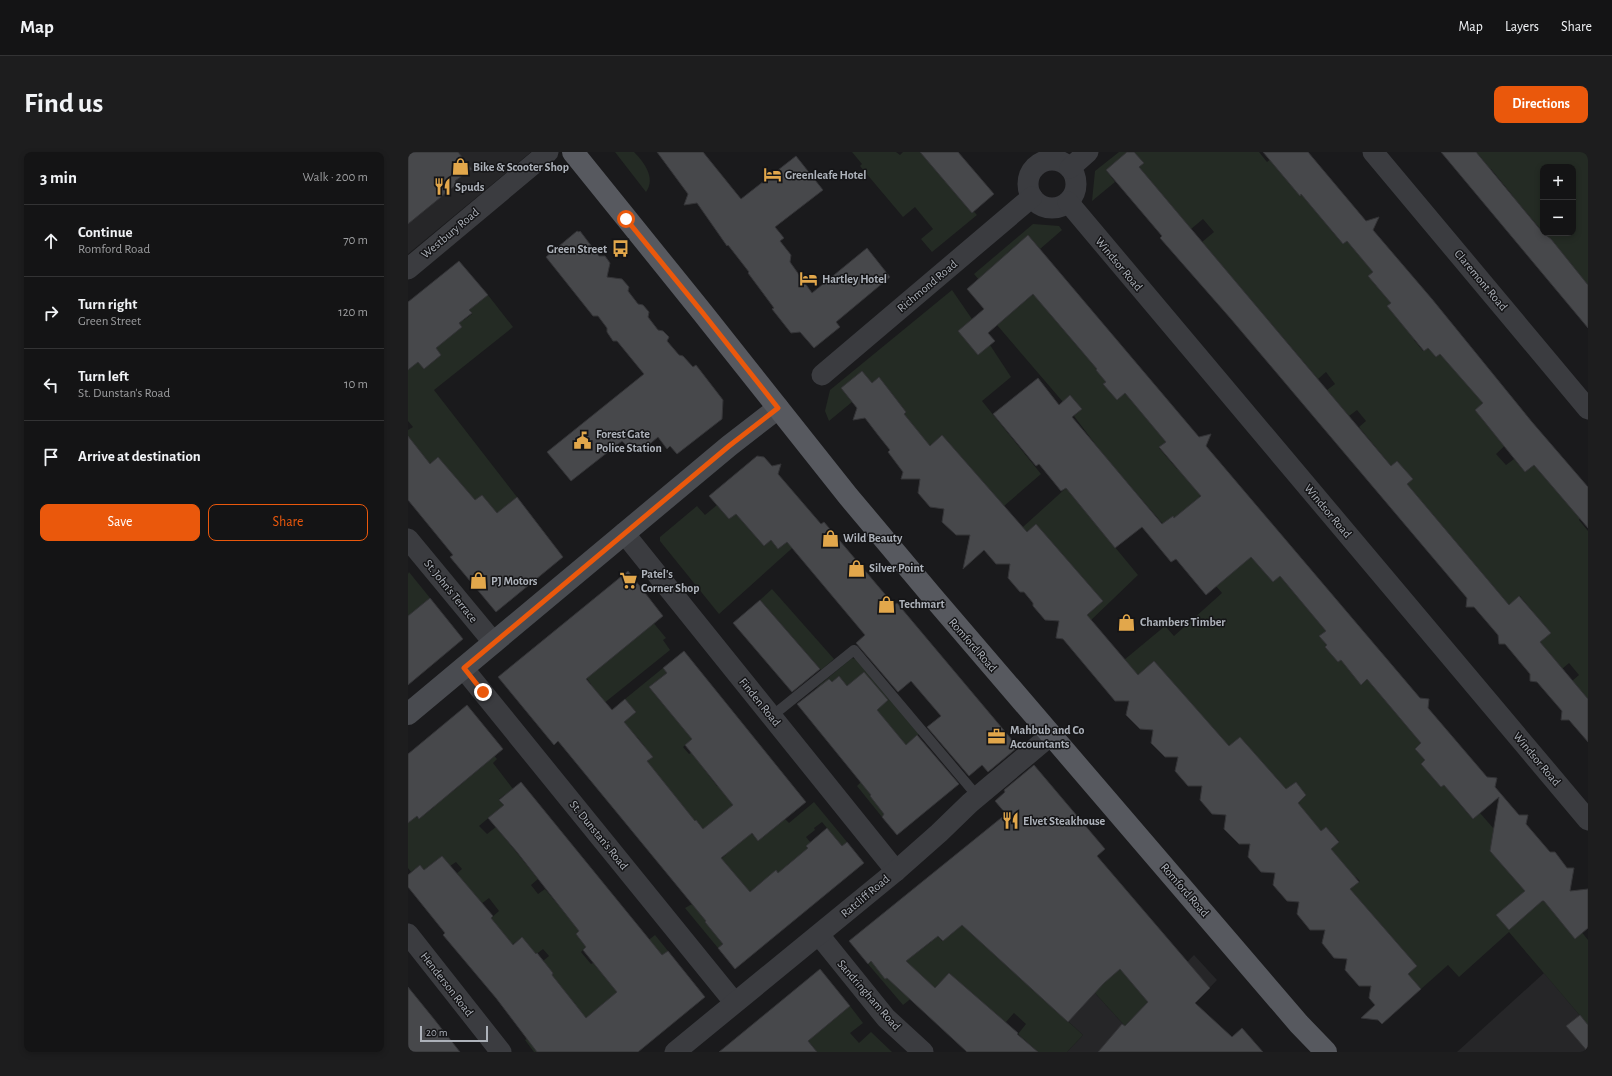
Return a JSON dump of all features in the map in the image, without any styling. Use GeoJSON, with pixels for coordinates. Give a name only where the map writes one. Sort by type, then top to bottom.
{"type":"FeatureCollection","features":[{"type":"Feature","properties":{"kind":"main road","name":"Romford Road"},"geometry":{"type":"LineString","coordinates":[[573,152],[858,508],[1299,1024],[1326,1052]]}},
{"type":"Feature","properties":{"kind":"main road"},"geometry":{"type":"LineString","coordinates":[[408,714],[729,446],[778,408]]}},
{"type":"Feature","properties":{"kind":"street","name":"Westbury Road"},"geometry":{"type":"LineString","coordinates":[[408,269],[548,152]]}},
{"type":"Feature","properties":{"kind":"street"},"geometry":{"type":"LineString","coordinates":[[1070,168],[1088,152]]}},
{"type":"Feature","properties":{"kind":"street","name":"Claremont Road"},"geometry":{"type":"LineString","coordinates":[[1373,152],[1588,409]]}},
{"type":"Feature","properties":{"kind":"street"},"geometry":{"type":"LineString","coordinates":[[1030,159],[1044,161],[1057,160],[1066,164],[1070,168],[1074,174],[1076,184],[1074,194],[1068,202],[1057,208],[1045,207],[1032,197],[1029,186],[1030,159]]}},
{"type":"Feature","properties":{"kind":"street","name":"Richmond Road"},"geometry":{"type":"LineString","coordinates":[[822,375],[1032,197]]}},
{"type":"Feature","properties":{"kind":"street","name":"Windsor Road"},"geometry":{"type":"LineString","coordinates":[[1068,202],[1588,820]]}},
{"type":"Feature","properties":{"kind":"street","name":"Finden Road"},"geometry":{"type":"LineString","coordinates":[[624,533],[896,871]]}},
{"type":"Feature","properties":{"kind":"street","name":"St. John's Terrace"},"geometry":{"type":"LineString","coordinates":[[408,539],[494,642]]}},
{"type":"Feature","properties":{"kind":"street","name":"St. Dunstan's Road"},"geometry":{"type":"LineString","coordinates":[[464,668],[734,1002]]}},
{"type":"Feature","properties":{"kind":"street","name":"Ratcliff Road"},"geometry":{"type":"LineString","coordinates":[[675,1052],[734,1002],[819,935],[896,871],[978,796],[1051,735]]}},
{"type":"Feature","properties":{"kind":"street","name":"Henderson Road"},"geometry":{"type":"LineString","coordinates":[[408,934],[501,1052]]}},
{"type":"Feature","properties":{"kind":"street","name":"Sandringham Road"},"geometry":{"type":"LineString","coordinates":[[819,935],[886,1018],[923,1052]]}},
{"type":"Feature","properties":{"kind":"lane"},"geometry":{"type":"LineString","coordinates":[[772,716],[854,650],[978,796]]}},
{"type":"Feature","properties":{"kind":"shaded area"},"geometry":{"type":"Polygon","coordinates":[[[408,152],[531,152],[408,254],[408,152]]]}},
{"type":"Feature","properties":{"kind":"shaded area"},"geometry":{"type":"Polygon","coordinates":[[[615,152],[634,152],[642,160],[648,170],[650,181],[646,192],[615,152]]]}},
{"type":"Feature","properties":{"kind":"shaded area"},"geometry":{"type":"Polygon","coordinates":[[[852,152],[896,152],[900,155],[903,152],[920,152],[977,215],[932,252],[921,239],[933,229],[915,207],[903,217],[860,166],[862,164],[852,152]]]}},
{"type":"Feature","properties":{"kind":"shaded area"},"geometry":{"type":"Polygon","coordinates":[[[1119,152],[1129,152],[1106,170],[1115,182],[1092,201],[1095,171],[1119,152]]]}},
{"type":"Feature","properties":{"kind":"shaded area"},"geometry":{"type":"Polygon","coordinates":[[[1134,152],[1259,152],[1267,162],[1272,158],[1285,178],[1300,195],[1301,194],[1312,207],[1315,203],[1335,226],[1330,229],[1343,244],[1347,241],[1374,271],[1369,276],[1376,286],[1381,282],[1423,332],[1414,340],[1423,351],[1428,348],[1436,357],[1441,353],[1486,401],[1483,420],[1498,438],[1512,439],[1496,454],[1506,465],[1514,459],[1525,472],[1534,465],[1580,518],[1579,520],[1588,531],[1588,699],[1572,681],[1579,675],[1569,663],[1562,669],[1540,642],[1550,633],[1520,596],[1509,605],[1407,484],[1412,479],[1397,461],[1391,466],[1359,427],[1366,421],[1357,410],[1349,416],[1327,390],[1335,384],[1326,372],[1318,379],[1202,242],[1214,232],[1203,219],[1191,229],[1139,167],[1144,163],[1134,152]]]}},
{"type":"Feature","properties":{"kind":"shaded area"},"geometry":{"type":"Polygon","coordinates":[[[1476,152],[1588,152],[1588,285],[1547,236],[1576,236],[1576,164],[1540,164],[1540,228],[1512,197],[1513,196],[1491,169],[1489,170],[1482,162],[1484,161],[1476,152]]]}},
{"type":"Feature","properties":{"kind":"shaded area"},"geometry":{"type":"Polygon","coordinates":[[[1033,224],[1059,226],[1062,230],[1040,249],[1028,235],[1007,253],[1002,307],[974,274],[1033,224]]]}},
{"type":"Feature","properties":{"kind":"shaded area"},"geometry":{"type":"Polygon","coordinates":[[[952,290],[972,319],[959,331],[990,345],[1011,377],[982,401],[1041,474],[1004,506],[942,435],[924,451],[928,445],[904,414],[906,412],[879,377],[872,383],[862,371],[841,388],[852,402],[829,421],[825,411],[830,390],[952,290]]]}},
{"type":"Feature","properties":{"kind":"shaded area"},"geometry":{"type":"Polygon","coordinates":[[[1038,290],[1050,314],[1084,354],[1089,350],[1106,382],[1103,384],[1125,393],[1166,442],[1159,448],[1177,469],[1184,464],[1192,485],[1201,496],[1199,497],[1273,582],[1280,576],[1326,631],[1320,636],[1327,645],[1325,647],[1338,662],[1347,655],[1357,667],[1351,672],[1361,684],[1367,679],[1421,743],[1415,749],[1425,760],[1421,764],[1441,787],[1448,781],[1457,801],[1473,819],[1480,813],[1501,837],[1520,875],[1543,902],[1552,894],[1588,940],[1588,1025],[1509,932],[1459,977],[1448,965],[1421,989],[1413,980],[1398,983],[1417,966],[1350,889],[1360,881],[1356,877],[1303,872],[1339,841],[1326,827],[1309,841],[1298,803],[1306,795],[1296,782],[1286,789],[1274,775],[1273,776],[1237,756],[1248,746],[1240,737],[1210,763],[1222,738],[1203,717],[1184,733],[1157,702],[1175,685],[1154,661],[1136,677],[1118,665],[1165,626],[1174,636],[1222,593],[1216,586],[1191,537],[1173,516],[1163,524],[1105,457],[1074,416],[1082,409],[1071,396],[1063,402],[997,325],[1038,290]]]}},
{"type":"Feature","properties":{"kind":"shaded area"},"geometry":{"type":"Polygon","coordinates":[[[488,295],[513,327],[434,390],[517,497],[505,507],[510,529],[482,495],[458,514],[472,498],[459,481],[440,496],[452,474],[438,457],[421,471],[408,442],[408,430],[413,427],[408,421],[408,370],[412,367],[408,349],[424,369],[441,355],[419,327],[444,341],[462,327],[446,306],[461,316],[464,320],[472,314],[469,310],[488,295]]]}},
{"type":"Feature","properties":{"kind":"shaded area"},"geometry":{"type":"Polygon","coordinates":[[[1066,488],[1138,575],[1088,623],[1084,618],[1103,601],[1036,524],[1017,540],[1013,536],[1066,488]]]}},
{"type":"Feature","properties":{"kind":"shaded area"},"geometry":{"type":"Polygon","coordinates":[[[751,501],[757,538],[764,546],[771,540],[778,549],[794,536],[799,542],[719,614],[660,541],[660,537],[697,506],[705,515],[717,505],[729,519],[751,501]]]}},
{"type":"Feature","properties":{"kind":"shaded area"},"geometry":{"type":"Polygon","coordinates":[[[409,572],[430,598],[408,620],[408,574],[409,572]]]}},
{"type":"Feature","properties":{"kind":"shaded area"},"geometry":{"type":"Polygon","coordinates":[[[772,589],[834,659],[821,670],[760,600],[772,589]]]}},
{"type":"Feature","properties":{"kind":"shaded area"},"geometry":{"type":"Polygon","coordinates":[[[637,603],[666,638],[663,640],[670,650],[567,733],[582,692],[591,684],[585,676],[646,630],[630,609],[637,603]]]}},
{"type":"Feature","properties":{"kind":"shaded area"},"geometry":{"type":"Polygon","coordinates":[[[852,658],[856,659],[919,734],[908,743],[889,781],[870,796],[884,814],[882,817],[857,786],[903,741],[851,683],[847,686],[839,676],[821,691],[817,687],[852,658]]]}},
{"type":"Feature","properties":{"kind":"shaded area"},"geometry":{"type":"Polygon","coordinates":[[[663,668],[667,673],[649,687],[662,703],[681,688],[709,726],[683,747],[689,754],[693,752],[728,749],[704,769],[717,786],[721,783],[743,823],[758,841],[785,819],[789,823],[814,802],[847,842],[842,846],[822,822],[814,828],[815,830],[806,837],[825,860],[804,852],[787,865],[800,882],[791,889],[776,871],[742,898],[705,922],[723,944],[718,948],[685,908],[692,904],[714,864],[726,855],[696,820],[685,829],[637,769],[652,757],[639,752],[645,747],[638,738],[607,712],[613,709],[624,722],[636,712],[625,699],[663,668]]]}},
{"type":"Feature","properties":{"kind":"shaded area"},"geometry":{"type":"Polygon","coordinates":[[[492,753],[497,759],[493,763],[513,789],[499,799],[504,805],[479,826],[487,834],[496,827],[538,879],[531,885],[538,894],[545,889],[580,931],[576,934],[586,947],[581,952],[591,964],[593,963],[600,971],[628,956],[655,935],[668,951],[603,1004],[609,1011],[558,1052],[534,1052],[525,1040],[573,1002],[543,961],[549,956],[543,949],[530,959],[522,937],[512,945],[491,918],[499,911],[489,898],[481,904],[456,874],[462,869],[456,862],[450,866],[442,856],[424,870],[420,865],[411,872],[408,868],[408,810],[419,819],[434,807],[431,804],[449,789],[452,792],[486,763],[492,753]]]}},
{"type":"Feature","properties":{"kind":"shaded area"},"geometry":{"type":"Polygon","coordinates":[[[923,917],[942,941],[953,933],[957,921],[1141,951],[1168,982],[1125,1026],[1095,993],[981,942],[1083,1035],[1067,1052],[1038,1052],[1018,1034],[1026,1024],[1014,1013],[1005,1023],[949,973],[935,988],[930,983],[903,1005],[868,964],[897,939],[911,957],[931,942],[923,917]]]}},
{"type":"Feature","properties":{"kind":"shaded area"},"geometry":{"type":"Polygon","coordinates":[[[981,941],[1095,993],[1125,1026],[1194,955],[1217,980],[1150,1050],[1152,1052],[1067,1052],[1083,1035],[981,941]]]}},
{"type":"Feature","properties":{"kind":"shaded area"},"geometry":{"type":"Polygon","coordinates":[[[1544,973],[1588,1025],[1588,1052],[1457,1052],[1544,973]]]}},
{"type":"Feature","properties":{"kind":"shaded area"},"geometry":{"type":"Polygon","coordinates":[[[850,1006],[863,1023],[850,1033],[859,1043],[871,1032],[892,1052],[812,1052],[815,1049],[808,1041],[850,1006]]]}},
{"type":"Feature","properties":{"kind":"building"},"geometry":{"type":"Polygon","coordinates":[[[408,152],[458,152],[472,169],[455,181],[457,184],[408,224],[408,152]]]}},
{"type":"Feature","properties":{"kind":"building"},"geometry":{"type":"Polygon","coordinates":[[[657,152],[703,152],[741,199],[796,156],[823,190],[775,227],[784,238],[780,241],[791,255],[790,262],[812,293],[867,248],[890,277],[836,322],[840,327],[814,348],[800,332],[791,333],[772,309],[774,308],[748,273],[749,272],[728,245],[727,246],[697,203],[684,205],[688,194],[657,152]]]}},
{"type":"Feature","properties":{"kind":"building"},"geometry":{"type":"Polygon","coordinates":[[[920,152],[958,152],[994,194],[972,213],[920,152]]]}},
{"type":"Feature","properties":{"kind":"building"},"geometry":{"type":"Polygon","coordinates":[[[1127,152],[1134,152],[1144,163],[1139,167],[1391,466],[1397,461],[1413,479],[1407,484],[1509,605],[1519,596],[1551,633],[1540,642],[1588,699],[1588,742],[1569,720],[1561,720],[1562,711],[1537,682],[1530,681],[1530,674],[1505,644],[1499,644],[1498,635],[1474,607],[1466,607],[1467,598],[1231,319],[1160,238],[1162,236],[1106,170],[1127,152]]]}},
{"type":"Feature","properties":{"kind":"building"},"geometry":{"type":"Polygon","coordinates":[[[1263,152],[1308,152],[1366,221],[1379,217],[1373,230],[1432,299],[1532,422],[1588,487],[1588,528],[1534,465],[1525,472],[1475,410],[1483,403],[1440,354],[1436,357],[1428,348],[1424,351],[1387,306],[1391,303],[1368,276],[1373,272],[1347,241],[1343,244],[1263,152]]]}},
{"type":"Feature","properties":{"kind":"building"},"geometry":{"type":"Polygon","coordinates":[[[1441,152],[1476,152],[1540,229],[1540,236],[1547,236],[1551,239],[1588,285],[1588,328],[1441,152]]]}},
{"type":"Feature","properties":{"kind":"building"},"geometry":{"type":"Polygon","coordinates":[[[577,231],[580,231],[599,256],[605,256],[610,263],[607,277],[622,279],[629,287],[628,291],[638,304],[643,305],[649,312],[648,317],[658,330],[663,331],[669,337],[667,341],[679,355],[683,356],[693,367],[696,365],[723,400],[722,419],[677,454],[670,446],[667,449],[658,437],[639,453],[631,443],[627,446],[622,441],[571,481],[547,452],[644,374],[617,341],[613,341],[607,332],[607,328],[598,316],[593,316],[546,257],[577,231]]]}},
{"type":"Feature","properties":{"kind":"building"},"geometry":{"type":"Polygon","coordinates":[[[1028,235],[1199,437],[1211,434],[1206,446],[1420,698],[1429,699],[1428,708],[1487,777],[1497,778],[1495,787],[1519,815],[1528,815],[1526,824],[1550,852],[1555,852],[1567,868],[1574,868],[1570,891],[1588,889],[1588,928],[1575,939],[1544,901],[1542,901],[1509,930],[1496,915],[1525,891],[1490,851],[1499,797],[1473,819],[1444,785],[1441,787],[1421,764],[1425,760],[1415,749],[1421,743],[1367,679],[1361,685],[1341,660],[1338,662],[1325,647],[1327,645],[1319,636],[1326,631],[1280,576],[1273,582],[1251,557],[1206,595],[1176,559],[1171,562],[1142,527],[1115,548],[1066,488],[1061,491],[1039,464],[1036,466],[993,414],[1038,378],[1059,405],[1070,395],[1082,409],[1072,417],[1162,524],[1173,516],[1174,518],[1201,496],[1159,447],[1166,442],[1125,393],[1117,400],[1103,384],[1106,382],[1096,370],[1097,369],[1033,294],[988,333],[995,341],[978,355],[958,331],[984,309],[967,289],[1028,235]]]}},
{"type":"Feature","properties":{"kind":"building"},"geometry":{"type":"Polygon","coordinates":[[[459,261],[488,295],[469,310],[472,313],[459,323],[462,327],[436,348],[441,355],[424,369],[418,362],[408,370],[408,302],[459,261]]]}},
{"type":"Feature","properties":{"kind":"building"},"geometry":{"type":"Polygon","coordinates":[[[862,371],[872,383],[879,377],[906,412],[904,414],[930,446],[942,435],[1027,532],[1036,524],[1103,601],[1087,615],[1138,675],[1154,661],[1229,746],[1240,737],[1286,789],[1296,782],[1306,795],[1298,803],[1321,831],[1326,827],[1339,842],[1331,849],[1359,882],[1350,889],[1417,966],[1408,974],[1421,989],[1382,1024],[1378,1020],[1361,1018],[1375,1005],[1369,998],[1371,986],[1359,986],[1345,970],[1347,959],[1334,958],[1322,943],[1325,930],[1310,930],[1297,914],[1299,902],[1287,901],[1273,885],[1275,873],[1261,872],[1248,857],[1250,844],[1239,844],[1224,829],[1226,815],[1212,814],[1200,800],[1202,786],[1188,786],[1175,771],[1178,757],[1165,757],[1151,743],[1153,730],[1140,729],[1126,715],[1129,701],[1115,701],[1063,639],[1056,638],[1059,621],[1045,620],[1024,592],[1020,592],[1008,578],[1010,564],[996,564],[984,550],[963,569],[970,535],[956,535],[942,522],[944,509],[930,507],[918,493],[920,479],[901,479],[903,472],[888,452],[890,450],[865,418],[853,420],[857,408],[841,388],[862,371]]]}},
{"type":"Feature","properties":{"kind":"building"},"geometry":{"type":"Polygon","coordinates":[[[408,436],[430,464],[438,457],[475,500],[482,495],[497,513],[517,497],[563,557],[496,612],[450,557],[453,555],[408,500],[408,436]]]}},
{"type":"Feature","properties":{"kind":"building"},"geometry":{"type":"Polygon","coordinates":[[[757,456],[764,457],[772,466],[781,464],[778,474],[821,524],[824,522],[894,605],[897,603],[1018,747],[988,772],[982,765],[969,776],[927,727],[941,716],[911,681],[898,692],[856,643],[865,635],[787,542],[778,549],[771,540],[764,546],[736,514],[729,519],[709,496],[757,456]]]}},
{"type":"Feature","properties":{"kind":"building"},"geometry":{"type":"Polygon","coordinates":[[[628,571],[663,616],[586,679],[612,710],[625,699],[636,712],[624,722],[653,757],[647,761],[703,829],[733,805],[685,745],[692,739],[649,687],[667,673],[663,668],[684,651],[806,802],[758,841],[752,833],[721,858],[750,892],[776,870],[778,873],[808,848],[806,846],[827,828],[842,846],[847,842],[864,863],[735,969],[718,948],[723,944],[705,922],[706,921],[558,741],[554,745],[498,677],[628,571]]]}},
{"type":"Feature","properties":{"kind":"building"},"geometry":{"type":"Polygon","coordinates":[[[430,598],[463,639],[408,685],[408,616],[430,598]]]}},
{"type":"Feature","properties":{"kind":"building"},"geometry":{"type":"Polygon","coordinates":[[[760,600],[820,669],[792,692],[733,623],[760,600]]]}},
{"type":"Feature","properties":{"kind":"building"},"geometry":{"type":"Polygon","coordinates":[[[864,672],[888,700],[877,710],[906,745],[917,735],[959,784],[897,835],[882,817],[884,814],[870,796],[871,795],[797,704],[829,679],[832,682],[839,676],[847,686],[864,672]]]}},
{"type":"Feature","properties":{"kind":"building"},"geometry":{"type":"Polygon","coordinates":[[[467,705],[503,749],[419,819],[417,816],[408,823],[408,754],[467,705]]]}},
{"type":"Feature","properties":{"kind":"building"},"geometry":{"type":"Polygon","coordinates":[[[1034,765],[1105,849],[1097,856],[1210,988],[1195,1003],[1232,1037],[1242,1028],[1263,1052],[1098,1052],[1122,1024],[1125,1026],[1148,1002],[1120,969],[1104,983],[1068,1022],[962,925],[943,941],[938,936],[906,961],[935,988],[949,973],[1038,1052],[967,1052],[887,978],[885,979],[871,961],[868,964],[849,941],[1006,814],[995,801],[1005,792],[1004,790],[1034,765]]]}},
{"type":"Feature","properties":{"kind":"building"},"geometry":{"type":"Polygon","coordinates":[[[521,782],[662,955],[668,951],[705,997],[638,1052],[537,1052],[496,998],[443,935],[445,933],[408,887],[408,875],[420,865],[424,870],[442,856],[493,916],[491,918],[513,945],[522,937],[536,954],[537,953],[553,973],[552,975],[586,1018],[617,992],[583,950],[586,947],[576,934],[579,931],[517,852],[488,818],[504,805],[499,800],[521,782]]]}},
{"type":"Feature","properties":{"kind":"building"},"geometry":{"type":"Polygon","coordinates":[[[820,969],[850,1006],[808,1041],[817,1052],[719,1052],[820,969]]]}},
{"type":"Feature","properties":{"kind":"building"},"geometry":{"type":"Polygon","coordinates":[[[408,987],[434,1019],[460,1052],[408,1052],[408,987]]]}},
{"type":"Feature","properties":{"kind":"building"},"geometry":{"type":"Polygon","coordinates":[[[1580,1015],[1588,1025],[1588,1052],[1566,1026],[1580,1015]]]}},
{"type":"Feature","properties":{"kind":"place","name":"Bike & Scooter Shop"},"geometry":{"type":"Point","coordinates":[460,167]}},
{"type":"Feature","properties":{"kind":"place","name":"Greenleafe Hotel"},"geometry":{"type":"Point","coordinates":[772,175]}},
{"type":"Feature","properties":{"kind":"place","name":"Spuds"},"geometry":{"type":"Point","coordinates":[442,187]}},
{"type":"Feature","properties":{"kind":"place","name":"Green Street"},"geometry":{"type":"Point","coordinates":[620,249]}},
{"type":"Feature","properties":{"kind":"place","name":"Hartley Hotel"},"geometry":{"type":"Point","coordinates":[809,279]}},
{"type":"Feature","properties":{"kind":"place","name":"Forest Gate Police Station"},"geometry":{"type":"Point","coordinates":[583,441]}},
{"type":"Feature","properties":{"kind":"place","name":"Wild Beauty"},"geometry":{"type":"Point","coordinates":[830,538]}},
{"type":"Feature","properties":{"kind":"place","name":"Silver Point"},"geometry":{"type":"Point","coordinates":[856,568]}},
{"type":"Feature","properties":{"kind":"place","name":"PJ Motors"},"geometry":{"type":"Point","coordinates":[478,581]}},
{"type":"Feature","properties":{"kind":"place","name":"Patel's Corner Shop"},"geometry":{"type":"Point","coordinates":[628,581]}},
{"type":"Feature","properties":{"kind":"place","name":"Techmart"},"geometry":{"type":"Point","coordinates":[886,604]}},
{"type":"Feature","properties":{"kind":"place","name":"Chambers Timber"},"geometry":{"type":"Point","coordinates":[1127,622]}},
{"type":"Feature","properties":{"kind":"place","name":"Mahbub and Co Accountants"},"geometry":{"type":"Point","coordinates":[997,737]}},
{"type":"Feature","properties":{"kind":"place","name":"Elvet Steakhouse"},"geometry":{"type":"Point","coordinates":[1010,821]}},
{"type":"Feature","properties":{"kind":"route"},"geometry":{"type":"LineString","coordinates":[[483,692],[464,668],[690,478],[778,408],[626,219]]}}]}
